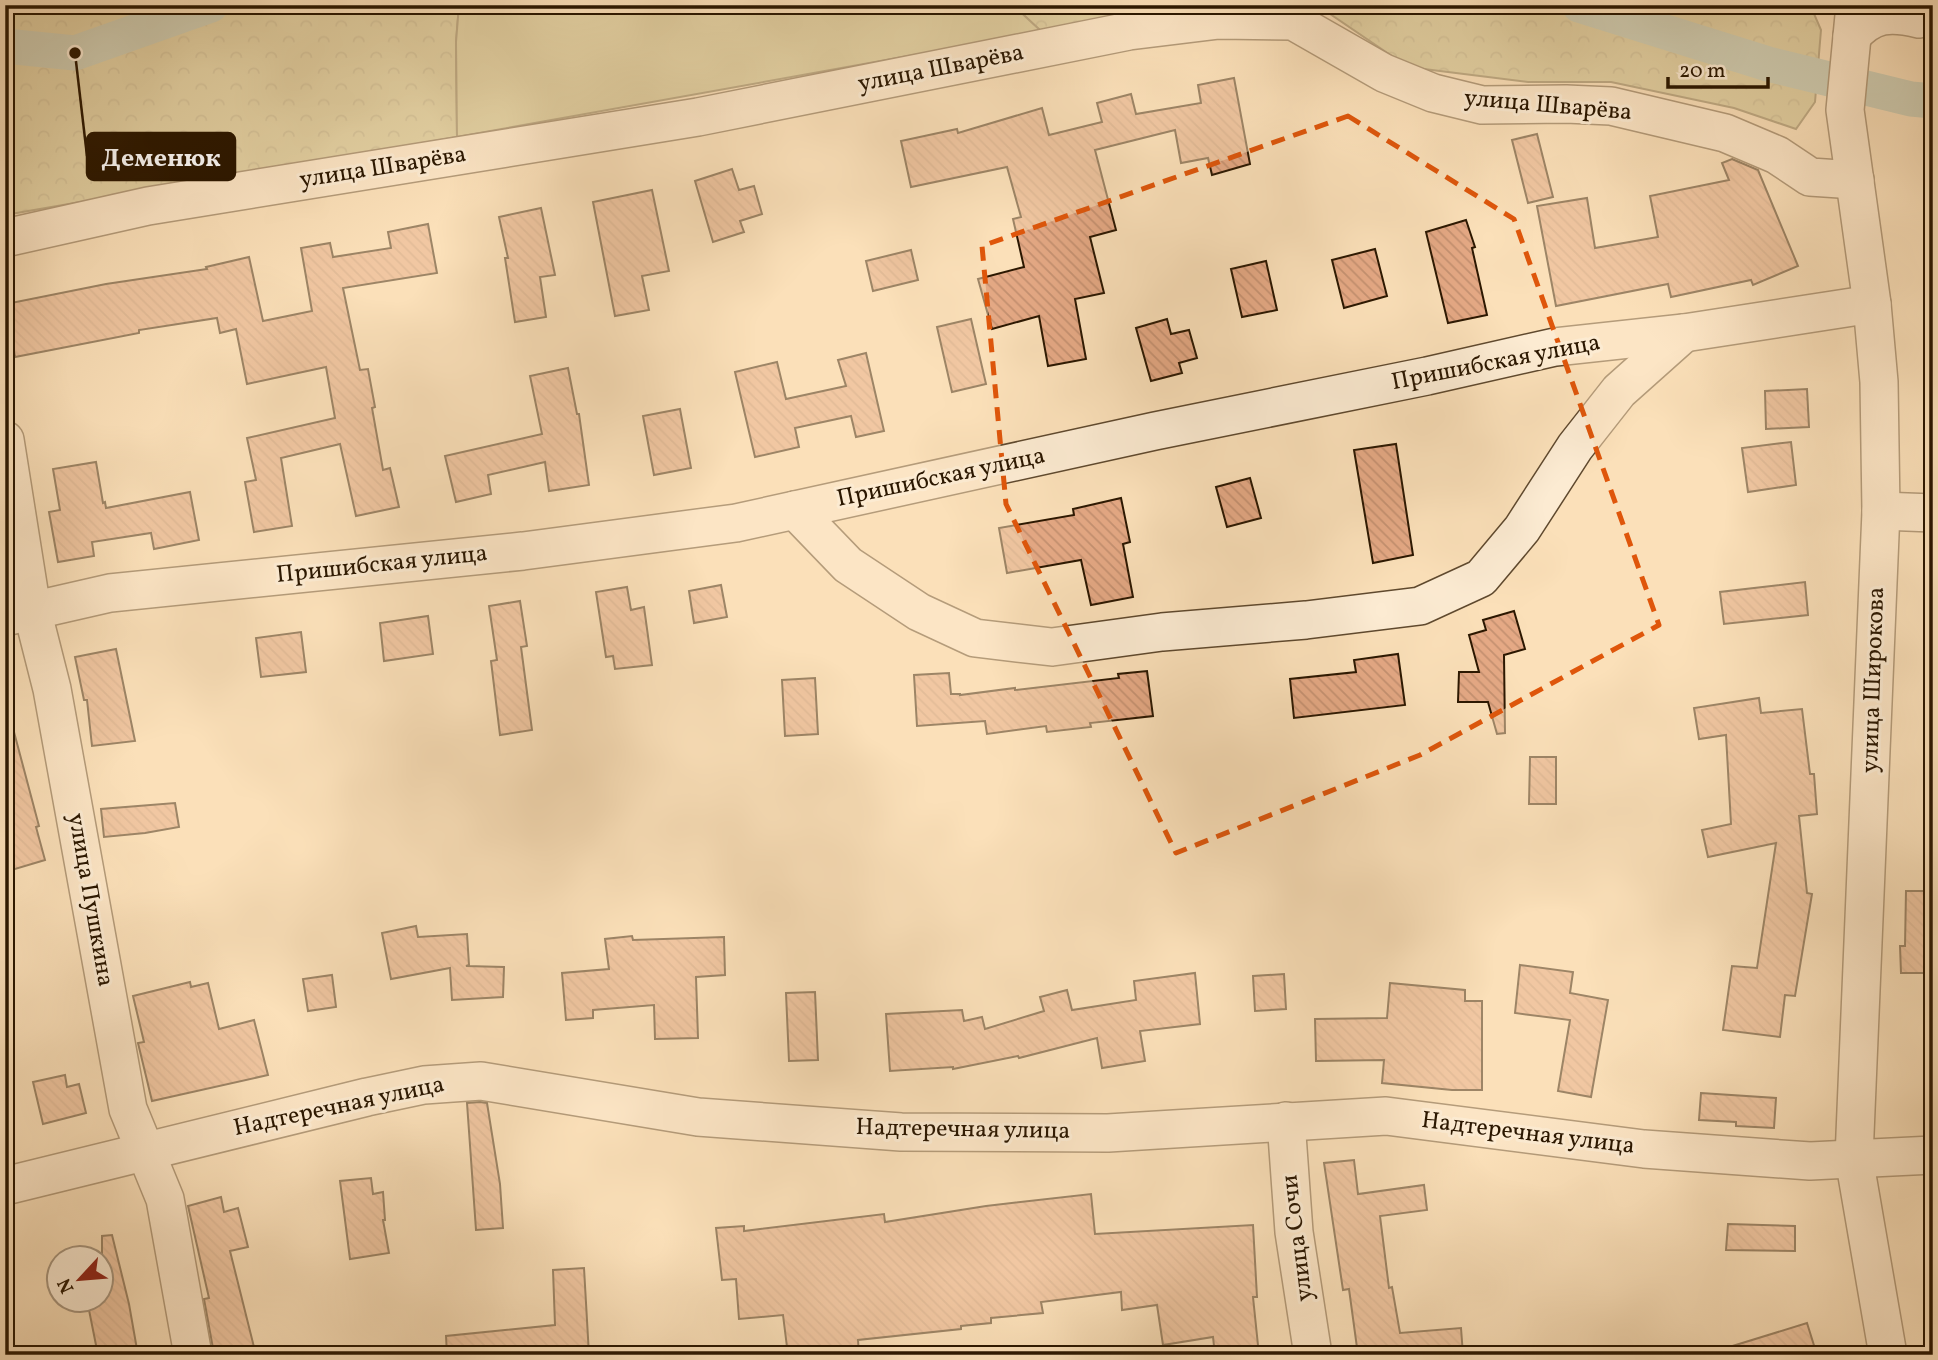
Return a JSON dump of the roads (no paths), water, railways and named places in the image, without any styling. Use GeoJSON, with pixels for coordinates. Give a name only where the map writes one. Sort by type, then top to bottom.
{"type":"FeatureCollection","features":[{"type":"Feature","properties":{"kind":"street"},"geometry":{"type":"LineString","coordinates":[[1853,21],[1864,23],[1897,14],[1921,22]]}},
{"type":"Feature","properties":{"kind":"street","name":"улица Шварёва"},"geometry":{"type":"LineString","coordinates":[[5,238],[148,206],[698,117],[1129,31],[1219,20],[1293,21],[1384,73],[1433,93],[1482,105],[1611,106],[1725,133],[1777,155],[1810,177],[1855,180]]}},
{"type":"Feature","properties":{"kind":"street","name":"улица Широкова"},"geometry":{"type":"LineString","coordinates":[[1853,21],[1846,110],[1872,304],[1879,382],[1881,511],[1854,1158],[1888,1355]]}},
{"type":"Feature","properties":{"kind":"street","name":"Пришибская улица"},"geometry":{"type":"LineString","coordinates":[[18,613],[110,593],[523,551],[736,523],[1555,347],[1684,333],[1872,304]]}},
{"type":"Feature","properties":{"kind":"street"},"geometry":{"type":"LineString","coordinates":[[795,510],[848,565],[919,612],[975,638],[1052,647],[1162,632],[1306,620],[1419,606],[1481,578],[1522,529],[1575,447],[1619,391],[1684,333]]}},
{"type":"Feature","properties":{"kind":"street","name":"улица Пушкина"},"geometry":{"type":"LineString","coordinates":[[5,440],[18,613],[52,689],[128,1109],[165,1199],[193,1355]]}},
{"type":"Feature","properties":{"kind":"street"},"geometry":{"type":"LineString","coordinates":[[1881,511],[1933,513]]}},
{"type":"Feature","properties":{"kind":"street","name":"Надтеречная улица"},"geometry":{"type":"LineString","coordinates":[[5,1186],[366,1097],[424,1085],[481,1081],[698,1117],[901,1132],[1108,1133],[1386,1116],[1644,1149],[1810,1161],[1933,1155]]}},
{"type":"Feature","properties":{"kind":"street","name":"улица Сочи"},"geometry":{"type":"LineString","coordinates":[[1286,1121],[1294,1232],[1313,1355]]}},
{"type":"Feature","properties":{"kind":"waterway"},"geometry":{"type":"LineString","coordinates":[[5,46],[75,53],[211,5]]}},
{"type":"Feature","properties":{"kind":"waterway"},"geometry":{"type":"LineString","coordinates":[[1579,5],[1768,64],[1911,99],[1933,101]]}},
{"type":"Feature","properties":{"kind":"place","name":"Деменюк"},"geometry":{"type":"Point","coordinates":[75,53]}}]}
